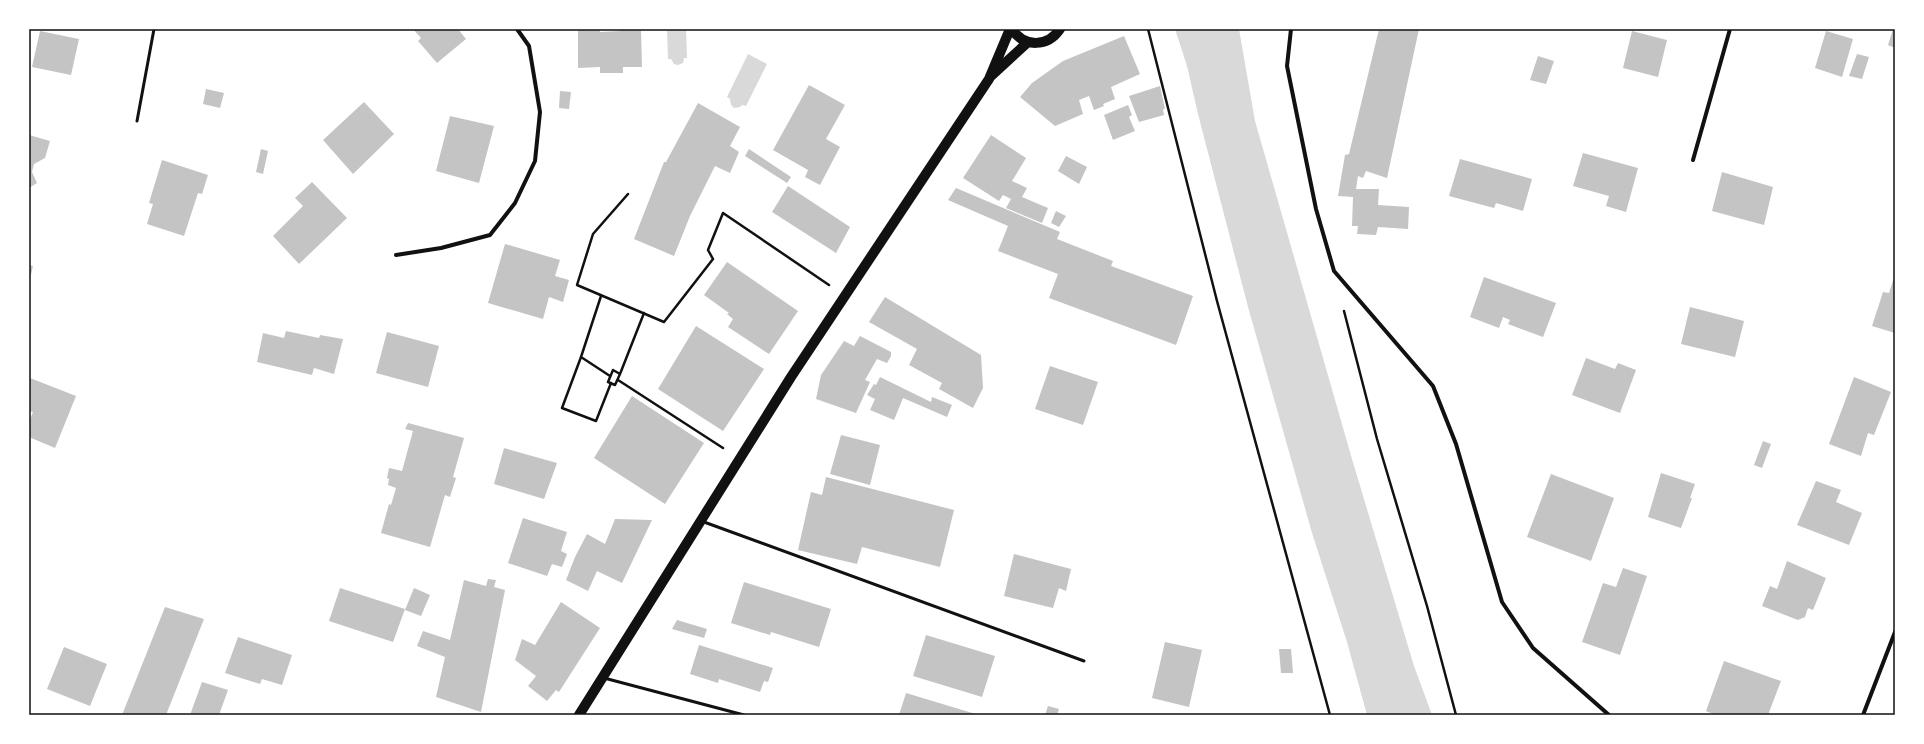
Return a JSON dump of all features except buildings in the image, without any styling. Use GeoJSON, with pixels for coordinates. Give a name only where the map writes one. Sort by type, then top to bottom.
{"type":"FeatureCollection","features":[{"type":"Feature","properties":{"kind":"main road"},"geometry":{"type":"LineString","coordinates":[[579,715],[739,458],[844,296],[989,78],[1011,29],[1021,39],[1028,42],[1044,42],[1057,34],[1060,29]]}},
{"type":"Feature","properties":{"kind":"main road"},"geometry":{"type":"LineString","coordinates":[[989,78],[1028,42]]}},
{"type":"Feature","properties":{"kind":"street"},"geometry":{"type":"LineString","coordinates":[[396,254],[441,248],[490,235],[515,203],[535,161],[540,112],[529,46],[517,29]]}},
{"type":"Feature","properties":{"kind":"street"},"geometry":{"type":"LineString","coordinates":[[1292,29],[1288,66],[1316,209],[1334,271],[1433,386],[1456,444],[1502,602],[1533,648],[1610,715]]}},
{"type":"Feature","properties":{"kind":"street"},"geometry":{"type":"LineString","coordinates":[[1692,160],[1730,29]]}},
{"type":"Feature","properties":{"kind":"street"},"geometry":{"type":"LineString","coordinates":[[1863,715],[1895,632]]}},
{"type":"Feature","properties":{"kind":"lane"},"geometry":{"type":"LineString","coordinates":[[137,121],[154,29]]}},
{"type":"Feature","properties":{"kind":"lane"},"geometry":{"type":"LineString","coordinates":[[700,520],[1084,661]]}},
{"type":"Feature","properties":{"kind":"lane"},"geometry":{"type":"LineString","coordinates":[[602,678],[744,715]]}},
{"type":"Feature","properties":{"kind":"path"},"geometry":{"type":"LineString","coordinates":[[1148,29],[1217,301],[1330,715]]}},
{"type":"Feature","properties":{"kind":"path"},"geometry":{"type":"LineString","coordinates":[[628,194],[593,234],[577,286],[664,322],[713,259],[708,250],[723,213],[844,296]]}},
{"type":"Feature","properties":{"kind":"path"},"geometry":{"type":"LineString","coordinates":[[602,296],[562,408],[596,421],[611,383]]}},
{"type":"Feature","properties":{"kind":"path"},"geometry":{"type":"LineString","coordinates":[[1343,307],[1377,439],[1427,606],[1456,715]]}},
{"type":"Feature","properties":{"kind":"path"},"geometry":{"type":"LineString","coordinates":[[611,383],[615,385],[618,380],[644,313]]}},
{"type":"Feature","properties":{"kind":"path"},"geometry":{"type":"LineString","coordinates":[[581,356],[610,376]]}},
{"type":"Feature","properties":{"kind":"path"},"geometry":{"type":"LineString","coordinates":[[611,383],[608,382],[613,370],[620,374]]}},
{"type":"Feature","properties":{"kind":"path"},"geometry":{"type":"LineString","coordinates":[[618,380],[739,458]]}},
{"type":"Feature","properties":{"kind":"shaded area"},"geometry":{"type":"Polygon","coordinates":[[[667,29],[686,29],[687,58],[684,58],[683,63],[678,65],[674,64],[671,59],[668,59],[667,29]]]}},
{"type":"Feature","properties":{"kind":"shaded area"},"geometry":{"type":"Polygon","coordinates":[[[1175,29],[1239,29],[1255,121],[1352,459],[1414,666],[1432,715],[1367,715],[1347,642],[1312,533],[1248,307],[1187,66],[1175,29]]]}},
{"type":"Feature","properties":{"kind":"shaded area"},"geometry":{"type":"Polygon","coordinates":[[[748,54],[767,64],[746,106],[742,105],[734,108],[731,105],[730,99],[727,97],[748,54]]]}}]}
